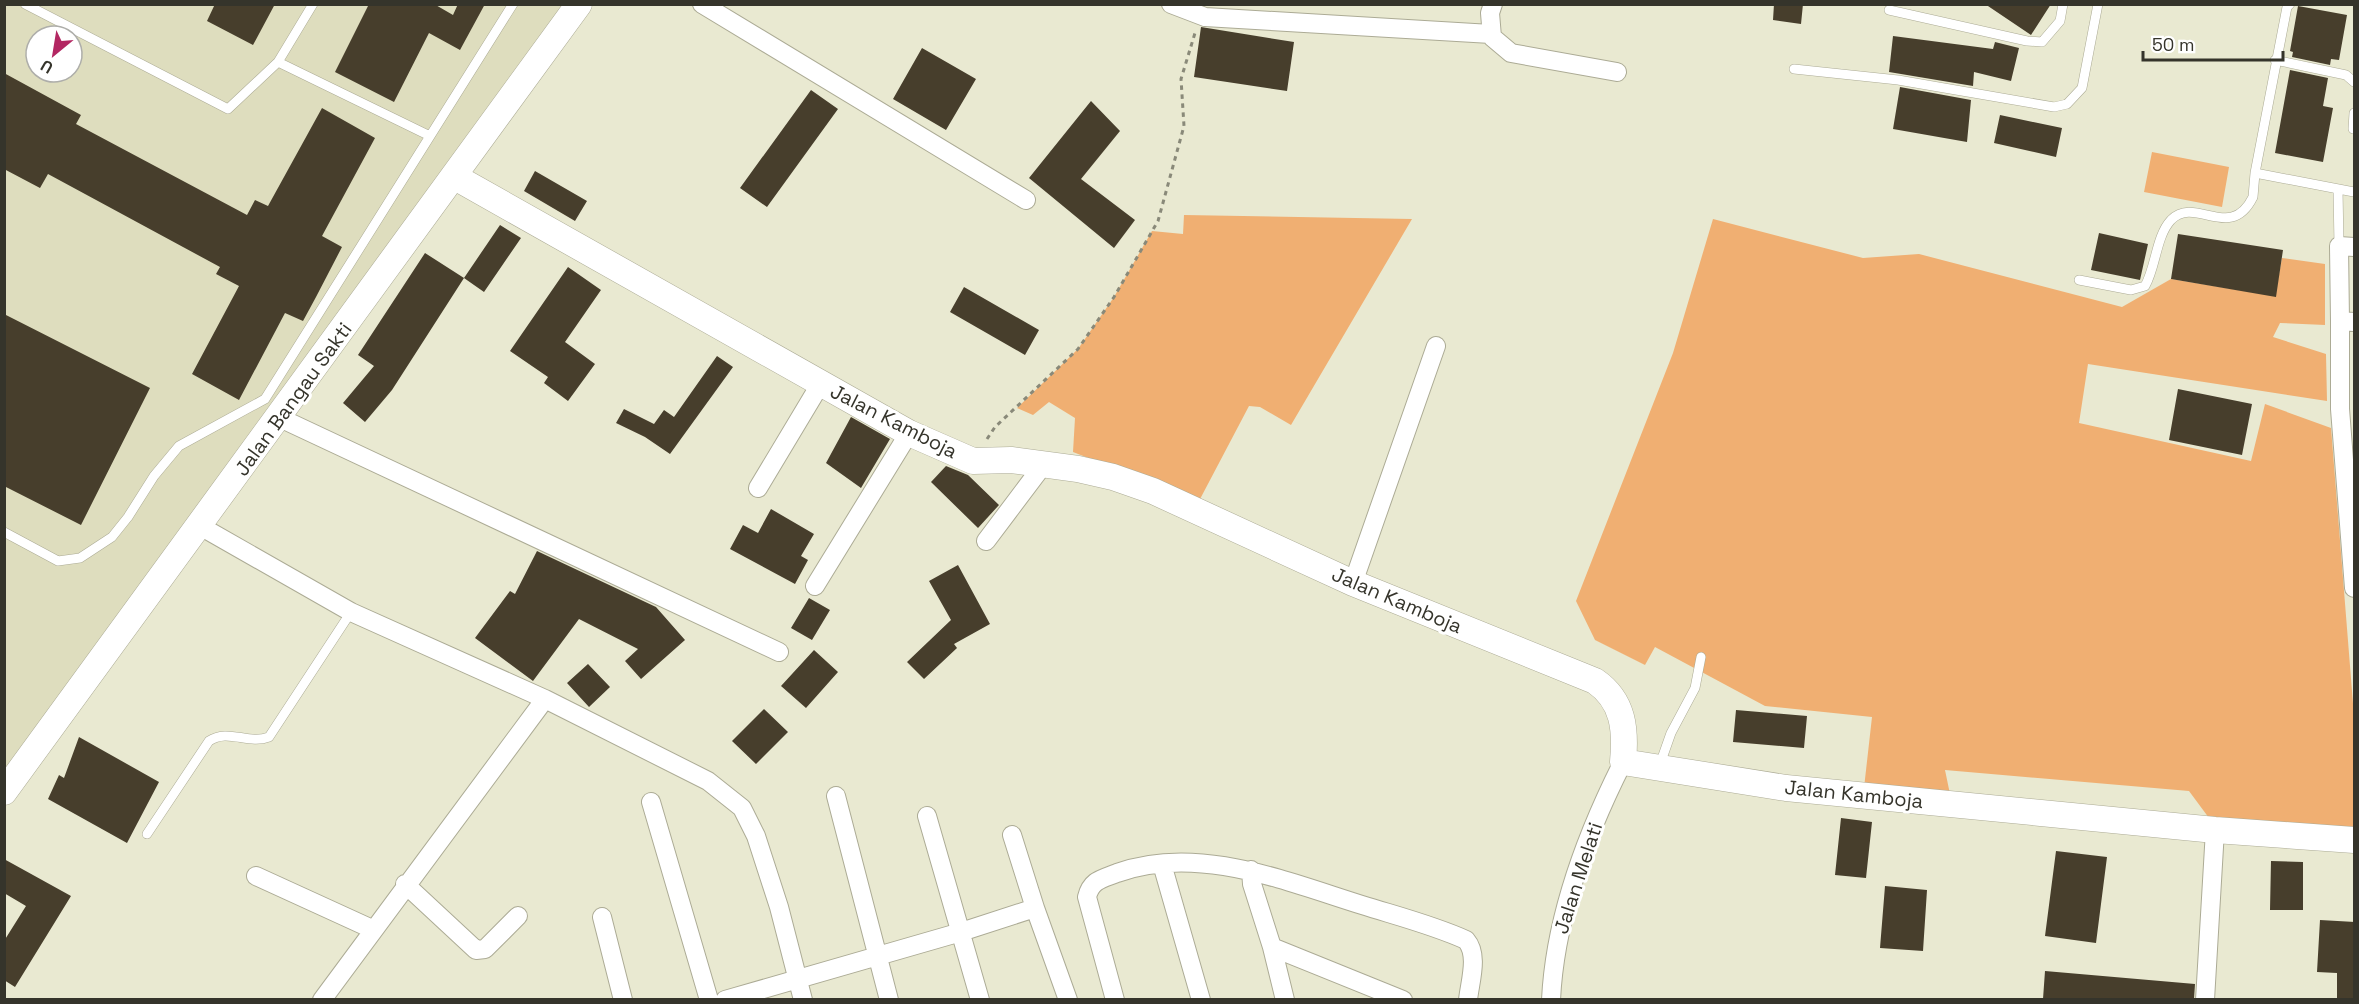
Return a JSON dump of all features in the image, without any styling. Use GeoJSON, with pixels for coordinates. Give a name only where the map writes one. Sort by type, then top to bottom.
{"type":"FeatureCollection","features":[{"type":"Feature","properties":{"kind":"street","name":"Jalan Bangau Sakti"},"geometry":{"type":"LineString","coordinates":[[4,792],[280,417],[579,4]]}},
{"type":"Feature","properties":{"kind":"street"},"geometry":{"type":"LineString","coordinates":[[702,4],[1026,200]]}},
{"type":"Feature","properties":{"kind":"street"},"geometry":{"type":"LineString","coordinates":[[1171,4],[1204,12],[1491,34]]}},
{"type":"Feature","properties":{"kind":"street"},"geometry":{"type":"LineString","coordinates":[[1493,4],[1490,13],[1491,34],[1498,45],[1511,53],[1617,72]]}},
{"type":"Feature","properties":{"kind":"street","name":"Jalan Kamboja"},"geometry":{"type":"LineString","coordinates":[[455,177],[909,433],[973,461],[1011,460],[1044,464],[1113,477],[1153,491],[1353,583],[1595,681],[1608,690],[1617,702],[1626,736],[1623,762],[1786,789],[2215,830],[2355,840]]}},
{"type":"Feature","properties":{"kind":"street"},"geometry":{"type":"LineString","coordinates":[[2347,247],[2347,322],[2340,409],[2355,588]]}},
{"type":"Feature","properties":{"kind":"street"},"geometry":{"type":"LineString","coordinates":[[1353,583],[1436,346]]}},
{"type":"Feature","properties":{"kind":"street"},"geometry":{"type":"LineString","coordinates":[[758,488],[821,383]]}},
{"type":"Feature","properties":{"kind":"street"},"geometry":{"type":"LineString","coordinates":[[280,417],[779,652]]}},
{"type":"Feature","properties":{"kind":"street"},"geometry":{"type":"LineString","coordinates":[[814,586],[909,433]]}},
{"type":"Feature","properties":{"kind":"street"},"geometry":{"type":"LineString","coordinates":[[986,541],[1044,464]]}},
{"type":"Feature","properties":{"kind":"street"},"geometry":{"type":"LineString","coordinates":[[200,526],[351,612],[544,699],[708,781],[742,808],[756,836],[779,907],[803,999]]}},
{"type":"Feature","properties":{"kind":"street"},"geometry":{"type":"LineString","coordinates":[[322,999],[544,699]]}},
{"type":"Feature","properties":{"kind":"street","name":"Jalan Melati"},"geometry":{"type":"LineString","coordinates":[[1551,999],[1553,959],[1572,890],[1600,808],[1623,762]]}},
{"type":"Feature","properties":{"kind":"street"},"geometry":{"type":"LineString","coordinates":[[836,796],[889,999]]}},
{"type":"Feature","properties":{"kind":"street"},"geometry":{"type":"LineString","coordinates":[[651,802],[709,999]]}},
{"type":"Feature","properties":{"kind":"street"},"geometry":{"type":"LineString","coordinates":[[927,816],[980,999]]}},
{"type":"Feature","properties":{"kind":"street"},"geometry":{"type":"LineString","coordinates":[[2205,999],[2215,830]]}},
{"type":"Feature","properties":{"kind":"street"},"geometry":{"type":"LineString","coordinates":[[1012,835],[1035,908],[1068,999]]}},
{"type":"Feature","properties":{"kind":"street"},"geometry":{"type":"LineString","coordinates":[[1115,999],[1087,897],[1089,890],[1095,881],[1128,869],[1172,862],[1251,870],[1467,940],[1472,947],[1473,957],[1468,999]]}},
{"type":"Feature","properties":{"kind":"street"},"geometry":{"type":"LineString","coordinates":[[1162,864],[1201,999]]}},
{"type":"Feature","properties":{"kind":"street"},"geometry":{"type":"LineString","coordinates":[[1251,870],[1252,884],[1272,947],[1285,999]]}},
{"type":"Feature","properties":{"kind":"street"},"geometry":{"type":"LineString","coordinates":[[256,876],[372,929]]}},
{"type":"Feature","properties":{"kind":"street"},"geometry":{"type":"LineString","coordinates":[[405,884],[476,950],[485,949],[518,916]]}},
{"type":"Feature","properties":{"kind":"street"},"geometry":{"type":"LineString","coordinates":[[725,999],[798,980],[1035,908]]}},
{"type":"Feature","properties":{"kind":"street"},"geometry":{"type":"LineString","coordinates":[[602,917],[623,999]]}},
{"type":"Feature","properties":{"kind":"street"},"geometry":{"type":"LineString","coordinates":[[1272,947],[1369,992],[1403,999]]}},
{"type":"Feature","properties":{"kind":"lane"},"geometry":{"type":"LineString","coordinates":[[26,4],[228,109],[278,62],[313,4]]}},
{"type":"Feature","properties":{"kind":"lane"},"geometry":{"type":"LineString","coordinates":[[4,532],[58,561],[80,558],[112,537],[128,517],[154,476],[180,446],[265,399],[513,4]]}},
{"type":"Feature","properties":{"kind":"lane"},"geometry":{"type":"LineString","coordinates":[[1889,10],[2027,41],[2042,42],[2060,21],[2063,4]]}},
{"type":"Feature","properties":{"kind":"lane"},"geometry":{"type":"LineString","coordinates":[[1794,69],[1898,80],[2054,106],[2067,104],[2082,88],[2098,4]]}},
{"type":"Feature","properties":{"kind":"lane"},"geometry":{"type":"LineString","coordinates":[[2079,280],[2131,290],[2145,286],[2170,221],[2186,212],[2222,219],[2239,216],[2253,197],[2254,173],[2275,60],[2286,7],[2290,4]]}},
{"type":"Feature","properties":{"kind":"lane"},"geometry":{"type":"LineString","coordinates":[[2275,60],[2346,75],[2355,82]]}},
{"type":"Feature","properties":{"kind":"lane"},"geometry":{"type":"LineString","coordinates":[[278,62],[430,136]]}},
{"type":"Feature","properties":{"kind":"lane"},"geometry":{"type":"LineString","coordinates":[[2353,129],[2355,113]]}},
{"type":"Feature","properties":{"kind":"lane"},"geometry":{"type":"LineString","coordinates":[[2254,173],[2355,192]]}},
{"type":"Feature","properties":{"kind":"lane"},"geometry":{"type":"LineString","coordinates":[[2338,189],[2347,247]]}},
{"type":"Feature","properties":{"kind":"lane"},"geometry":{"type":"LineString","coordinates":[[147,834],[209,741],[221,735],[253,741],[269,737],[351,612]]}},
{"type":"Feature","properties":{"kind":"lane"},"geometry":{"type":"LineString","coordinates":[[1659,767],[1671,733],[1695,688],[1701,657]]}},
{"type":"Feature","properties":{"kind":"path"},"geometry":{"type":"LineString","coordinates":[[973,461],[995,427],[1078,349],[1114,297],[1158,221],[1184,126],[1181,79],[1204,12]]}},
{"type":"Feature","properties":{"kind":"shaded area"},"geometry":{"type":"Polygon","coordinates":[[[5,5],[566,5],[133,600],[5,768],[5,5]]]}},
{"type":"Feature","properties":{"kind":"shaded area"},"geometry":{"type":"Polygon","coordinates":[[[2152,152],[2229,167],[2222,207],[2144,192],[2152,152]]]}},
{"type":"Feature","properties":{"kind":"shaded area"},"geometry":{"type":"Polygon","coordinates":[[[1184,215],[1412,219],[1291,425],[1260,407],[1249,406],[1199,501],[1073,452],[1075,418],[1049,402],[1033,415],[1017,408],[1078,349],[1114,297],[1152,231],[1183,234],[1184,215]]]}},
{"type":"Feature","properties":{"kind":"shaded area"},"geometry":{"type":"Polygon","coordinates":[[[1713,219],[1863,258],[1919,254],[2122,307],[2171,279],[2275,296],[2282,258],[2325,264],[2325,325],[2280,323],[2273,337],[2326,354],[2327,401],[2088,364],[2079,423],[2251,461],[2265,404],[2331,428],[2354,716],[2354,830],[2209,818],[2189,791],[1945,770],[1951,799],[1864,788],[1872,717],[1765,706],[1655,647],[1645,665],[1595,640],[1576,601],[1673,353],[1713,219]]]}},
{"type":"Feature","properties":{"kind":"building"},"geometry":{"type":"Polygon","coordinates":[[[215,4],[275,4],[253,45],[207,21],[215,4]]]}},
{"type":"Feature","properties":{"kind":"building"},"geometry":{"type":"Polygon","coordinates":[[[369,4],[434,4],[453,15],[458,4],[485,4],[460,50],[429,33],[394,102],[335,72],[369,4]]]}},
{"type":"Feature","properties":{"kind":"building"},"geometry":{"type":"Polygon","coordinates":[[[1774,4],[1803,4],[1801,24],[1773,20],[1774,4]]]}},
{"type":"Feature","properties":{"kind":"building"},"geometry":{"type":"Polygon","coordinates":[[[1985,4],[2051,4],[2031,35],[1985,4]]]}},
{"type":"Feature","properties":{"kind":"building"},"geometry":{"type":"Polygon","coordinates":[[[2298,6],[2347,15],[2339,60],[2331,59],[2330,65],[2292,57],[2293,52],[2290,51],[2298,6]]]}},
{"type":"Feature","properties":{"kind":"building"},"geometry":{"type":"Polygon","coordinates":[[[1201,27],[1294,42],[1287,91],[1194,77],[1201,27]]]}},
{"type":"Feature","properties":{"kind":"building"},"geometry":{"type":"Polygon","coordinates":[[[1893,36],[1993,49],[1995,42],[2019,48],[2011,81],[1974,72],[1973,86],[1889,72],[1893,36]]]}},
{"type":"Feature","properties":{"kind":"building"},"geometry":{"type":"Polygon","coordinates":[[[922,48],[976,79],[946,130],[893,99],[922,48]]]}},
{"type":"Feature","properties":{"kind":"building"},"geometry":{"type":"Polygon","coordinates":[[[2290,70],[2328,78],[2323,106],[2333,108],[2323,162],[2275,153],[2290,70]]]}},
{"type":"Feature","properties":{"kind":"building"},"geometry":{"type":"Polygon","coordinates":[[[4,73],[81,115],[76,124],[247,215],[255,200],[268,206],[322,108],[375,138],[322,236],[342,247],[303,321],[285,313],[239,400],[192,374],[239,286],[216,274],[220,267],[48,174],[40,188],[4,169],[4,73]]]}},
{"type":"Feature","properties":{"kind":"building"},"geometry":{"type":"Polygon","coordinates":[[[1900,87],[1971,100],[1967,142],[1893,129],[1900,87]]]}},
{"type":"Feature","properties":{"kind":"building"},"geometry":{"type":"Polygon","coordinates":[[[811,90],[838,109],[767,207],[740,188],[811,90]]]}},
{"type":"Feature","properties":{"kind":"building"},"geometry":{"type":"Polygon","coordinates":[[[1091,101],[1120,131],[1081,179],[1135,220],[1114,248],[1029,178],[1091,101]]]}},
{"type":"Feature","properties":{"kind":"building"},"geometry":{"type":"Polygon","coordinates":[[[2000,115],[2062,128],[2056,157],[1994,143],[2000,115]]]}},
{"type":"Feature","properties":{"kind":"building"},"geometry":{"type":"Polygon","coordinates":[[[535,171],[587,201],[575,221],[524,191],[535,171]]]}},
{"type":"Feature","properties":{"kind":"building"},"geometry":{"type":"Polygon","coordinates":[[[500,225],[521,238],[484,292],[464,278],[500,225]]]}},
{"type":"Feature","properties":{"kind":"building"},"geometry":{"type":"Polygon","coordinates":[[[2099,233],[2148,244],[2140,280],[2091,270],[2099,233]]]}},
{"type":"Feature","properties":{"kind":"building"},"geometry":{"type":"Polygon","coordinates":[[[2178,234],[2283,250],[2276,297],[2171,279],[2178,234]]]}},
{"type":"Feature","properties":{"kind":"building"},"geometry":{"type":"Polygon","coordinates":[[[425,253],[464,278],[392,390],[365,422],[343,403],[374,366],[358,355],[425,253]]]}},
{"type":"Feature","properties":{"kind":"building"},"geometry":{"type":"Polygon","coordinates":[[[568,267],[601,290],[565,342],[595,364],[568,401],[544,383],[548,377],[510,351],[568,267]]]}},
{"type":"Feature","properties":{"kind":"building"},"geometry":{"type":"Polygon","coordinates":[[[964,287],[1039,330],[1025,355],[950,312],[964,287]]]}},
{"type":"Feature","properties":{"kind":"building"},"geometry":{"type":"Polygon","coordinates":[[[4,314],[150,388],[81,525],[4,486],[4,314]]]}},
{"type":"Feature","properties":{"kind":"building"},"geometry":{"type":"Polygon","coordinates":[[[717,356],[733,367],[670,454],[645,437],[616,423],[624,409],[654,424],[664,410],[674,417],[717,356]]]}},
{"type":"Feature","properties":{"kind":"building"},"geometry":{"type":"Polygon","coordinates":[[[2178,389],[2252,404],[2242,455],[2169,440],[2178,389]]]}},
{"type":"Feature","properties":{"kind":"building"},"geometry":{"type":"Polygon","coordinates":[[[851,417],[890,439],[861,488],[826,463],[851,417]]]}},
{"type":"Feature","properties":{"kind":"building"},"geometry":{"type":"Polygon","coordinates":[[[946,466],[968,475],[999,505],[978,528],[931,482],[946,466]]]}},
{"type":"Feature","properties":{"kind":"building"},"geometry":{"type":"Polygon","coordinates":[[[771,509],[814,534],[801,556],[808,560],[795,584],[730,549],[743,525],[758,533],[771,509]]]}},
{"type":"Feature","properties":{"kind":"building"},"geometry":{"type":"Polygon","coordinates":[[[537,551],[656,607],[685,640],[641,679],[625,661],[638,649],[579,619],[533,681],[475,638],[510,591],[515,594],[537,551]]]}},
{"type":"Feature","properties":{"kind":"building"},"geometry":{"type":"Polygon","coordinates":[[[958,565],[990,624],[954,644],[957,648],[924,679],[907,662],[951,620],[929,581],[958,565]]]}},
{"type":"Feature","properties":{"kind":"building"},"geometry":{"type":"Polygon","coordinates":[[[809,598],[830,610],[812,640],[791,628],[809,598]]]}},
{"type":"Feature","properties":{"kind":"building"},"geometry":{"type":"Polygon","coordinates":[[[814,650],[838,672],[806,708],[781,686],[814,650]]]}},
{"type":"Feature","properties":{"kind":"building"},"geometry":{"type":"Polygon","coordinates":[[[588,664],[610,687],[589,707],[567,683],[588,664]]]}},
{"type":"Feature","properties":{"kind":"building"},"geometry":{"type":"Polygon","coordinates":[[[764,709],[788,732],[756,764],[732,741],[764,709]]]}},
{"type":"Feature","properties":{"kind":"building"},"geometry":{"type":"Polygon","coordinates":[[[1736,710],[1807,716],[1804,748],[1733,742],[1736,710]]]}},
{"type":"Feature","properties":{"kind":"building"},"geometry":{"type":"Polygon","coordinates":[[[79,737],[159,782],[127,843],[48,799],[59,775],[64,778],[79,737]]]}},
{"type":"Feature","properties":{"kind":"building"},"geometry":{"type":"Polygon","coordinates":[[[1841,818],[1872,822],[1866,878],[1835,875],[1841,818]]]}},
{"type":"Feature","properties":{"kind":"building"},"geometry":{"type":"Polygon","coordinates":[[[2056,851],[2107,857],[2096,943],[2045,936],[2056,851]]]}},
{"type":"Feature","properties":{"kind":"building"},"geometry":{"type":"Polygon","coordinates":[[[4,859],[71,896],[15,987],[4,980],[4,941],[26,906],[4,893],[4,859]]]}},
{"type":"Feature","properties":{"kind":"building"},"geometry":{"type":"Polygon","coordinates":[[[2271,861],[2303,862],[2303,910],[2270,910],[2271,861]]]}},
{"type":"Feature","properties":{"kind":"building"},"geometry":{"type":"Polygon","coordinates":[[[1885,886],[1927,890],[1923,951],[1880,948],[1885,886]]]}},
{"type":"Feature","properties":{"kind":"building"},"geometry":{"type":"Polygon","coordinates":[[[2320,920],[2355,922],[2355,999],[2337,999],[2337,973],[2317,972],[2320,920]]]}},
{"type":"Feature","properties":{"kind":"building"},"geometry":{"type":"Polygon","coordinates":[[[2045,971],[2195,984],[2194,999],[2043,999],[2045,971]]]}}]}
